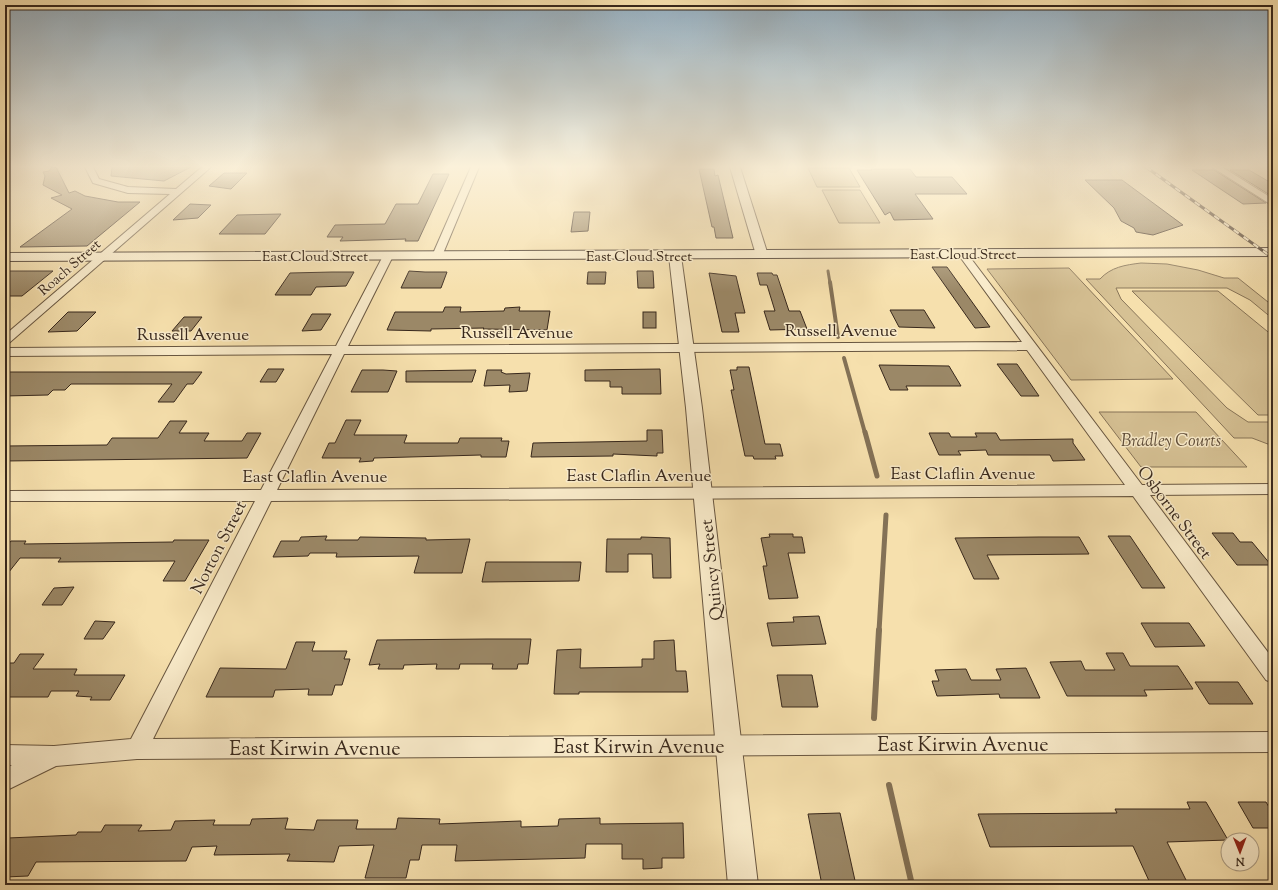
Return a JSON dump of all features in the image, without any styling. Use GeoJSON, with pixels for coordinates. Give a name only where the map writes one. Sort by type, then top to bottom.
{"type":"FeatureCollection","features":[{"type":"Feature","properties":{"kind":"main road","name":"East Cloud Street"},"geometry":{"type":"LineString","coordinates":[[5,257],[675,256],[1273,252]]}},
{"type":"Feature","properties":{"kind":"street","name":"Roach Street"},"geometry":{"type":"LineString","coordinates":[[5,341],[158,209]]}},
{"type":"Feature","properties":{"kind":"street"},"geometry":{"type":"LineString","coordinates":[[437,256],[458,209]]}},
{"type":"Feature","properties":{"kind":"street"},"geometry":{"type":"LineString","coordinates":[[748,209],[762,255]]}},
{"type":"Feature","properties":{"kind":"street","name":"Osborne Street"},"geometry":{"type":"LineString","coordinates":[[963,254],[1273,674]]}},
{"type":"Feature","properties":{"kind":"street","name":"Norton Street"},"geometry":{"type":"LineString","coordinates":[[137,748],[388,256]]}},
{"type":"Feature","properties":{"kind":"street","name":"Quincy Street"},"geometry":{"type":"LineString","coordinates":[[675,256],[703,494],[743,885]]}},
{"type":"Feature","properties":{"kind":"street","name":"Russell Avenue"},"geometry":{"type":"LineString","coordinates":[[5,352],[1030,346]]}},
{"type":"Feature","properties":{"kind":"street","name":"East Claflin Avenue"},"geometry":{"type":"LineString","coordinates":[[5,496],[703,494],[1273,489]]}},
{"type":"Feature","properties":{"kind":"street","name":"East Kirwin Avenue"},"geometry":{"type":"LineString","coordinates":[[5,755],[54,756],[137,748],[1273,742]]}},
{"type":"Feature","properties":{"kind":"street"},"geometry":{"type":"LineString","coordinates":[[5,780],[54,756]]}},
{"type":"Feature","properties":{"kind":"green space"},"geometry":{"type":"Polygon","coordinates":[[[832,209],[871,209],[880,223],[839,223],[832,209]]]}},
{"type":"Feature","properties":{"kind":"green space"},"geometry":{"type":"Polygon","coordinates":[[[1141,263],[1167,264],[1198,270],[1224,278],[1238,278],[1273,306],[1273,319],[1250,300],[1227,288],[1116,288],[1121,299],[1227,408],[1248,422],[1273,422],[1273,446],[1252,438],[1234,438],[1086,279],[1100,279],[1114,269],[1141,263]]]}},
{"type":"Feature","properties":{"kind":"green space"},"geometry":{"type":"Polygon","coordinates":[[[1069,268],[1173,379],[1071,380],[987,269],[1069,268]]]}},
{"type":"Feature","properties":{"kind":"green space"},"geometry":{"type":"Polygon","coordinates":[[[1132,291],[1218,291],[1273,336],[1273,415],[1258,415],[1132,291]]]}},
{"type":"Feature","properties":{"kind":"green space","name":"Bradley Courts"},"geometry":{"type":"Polygon","coordinates":[[[1099,412],[1196,412],[1247,467],[1141,467],[1099,412]]]}},
{"type":"Feature","properties":{"kind":"building"},"geometry":{"type":"Polygon","coordinates":[[[72,209],[132,209],[87,246],[20,247],[72,209]]]}},
{"type":"Feature","properties":{"kind":"building"},"geometry":{"type":"Polygon","coordinates":[[[185,209],[207,209],[198,218],[173,220],[185,209]]]}},
{"type":"Feature","properties":{"kind":"building"},"geometry":{"type":"Polygon","coordinates":[[[394,209],[433,209],[418,241],[405,241],[406,239],[340,241],[343,237],[327,237],[335,225],[385,224],[394,209]]]}},
{"type":"Feature","properties":{"kind":"building"},"geometry":{"type":"Polygon","coordinates":[[[708,209],[726,209],[733,238],[716,238],[714,227],[712,227],[708,209]]]}},
{"type":"Feature","properties":{"kind":"building"},"geometry":{"type":"Polygon","coordinates":[[[881,209],[925,209],[933,219],[894,220],[890,212],[885,215],[881,209]]]}},
{"type":"Feature","properties":{"kind":"building"},"geometry":{"type":"Polygon","coordinates":[[[1114,209],[1161,209],[1183,225],[1153,235],[1136,232],[1134,228],[1121,221],[1114,209]]]}},
{"type":"Feature","properties":{"kind":"building"},"geometry":{"type":"Polygon","coordinates":[[[574,212],[590,212],[588,231],[571,232],[574,212]]]}},
{"type":"Feature","properties":{"kind":"building"},"geometry":{"type":"Polygon","coordinates":[[[281,214],[265,234],[219,234],[237,215],[281,214]]]}},
{"type":"Feature","properties":{"kind":"building"},"geometry":{"type":"Polygon","coordinates":[[[932,267],[947,267],[990,327],[975,328],[932,267]]]}},
{"type":"Feature","properties":{"kind":"building"},"geometry":{"type":"Polygon","coordinates":[[[5,271],[53,271],[22,296],[5,296],[5,271]]]}},
{"type":"Feature","properties":{"kind":"building"},"geometry":{"type":"Polygon","coordinates":[[[409,271],[447,272],[441,288],[401,288],[409,271]]]}},
{"type":"Feature","properties":{"kind":"building"},"geometry":{"type":"Polygon","coordinates":[[[637,271],[653,271],[654,288],[638,288],[637,271]]]}},
{"type":"Feature","properties":{"kind":"building"},"geometry":{"type":"Polygon","coordinates":[[[354,272],[346,286],[316,287],[311,295],[275,295],[290,273],[354,272]]]}},
{"type":"Feature","properties":{"kind":"building"},"geometry":{"type":"Polygon","coordinates":[[[588,272],[606,272],[605,284],[587,284],[588,272]]]}},
{"type":"Feature","properties":{"kind":"building"},"geometry":{"type":"Polygon","coordinates":[[[709,273],[736,276],[745,313],[735,313],[739,332],[722,332],[709,273]]]}},
{"type":"Feature","properties":{"kind":"building"},"geometry":{"type":"Polygon","coordinates":[[[757,273],[772,273],[773,275],[777,275],[789,311],[800,311],[807,329],[770,330],[764,311],[775,311],[767,285],[760,285],[757,273]]]}},
{"type":"Feature","properties":{"kind":"building"},"geometry":{"type":"Polygon","coordinates":[[[445,307],[461,307],[460,312],[504,311],[505,308],[520,307],[519,311],[550,311],[547,330],[483,329],[484,328],[431,329],[431,331],[387,330],[395,312],[443,312],[445,307]]]}},
{"type":"Feature","properties":{"kind":"building"},"geometry":{"type":"Polygon","coordinates":[[[890,310],[924,310],[935,328],[899,327],[890,310]]]}},
{"type":"Feature","properties":{"kind":"building"},"geometry":{"type":"Polygon","coordinates":[[[68,312],[96,312],[77,331],[48,332],[68,312]]]}},
{"type":"Feature","properties":{"kind":"building"},"geometry":{"type":"Polygon","coordinates":[[[643,312],[656,312],[656,328],[643,328],[643,312]]]}},
{"type":"Feature","properties":{"kind":"building"},"geometry":{"type":"Polygon","coordinates":[[[312,314],[331,314],[321,330],[302,331],[312,314]]]}},
{"type":"Feature","properties":{"kind":"building"},"geometry":{"type":"Polygon","coordinates":[[[184,317],[202,317],[191,331],[172,331],[184,317]]]}},
{"type":"Feature","properties":{"kind":"building"},"geometry":{"type":"Polygon","coordinates":[[[997,364],[1017,364],[1039,396],[1021,396],[997,364]]]}},
{"type":"Feature","properties":{"kind":"building"},"geometry":{"type":"Polygon","coordinates":[[[879,365],[949,366],[961,386],[906,386],[908,390],[890,390],[879,365]]]}},
{"type":"Feature","properties":{"kind":"building"},"geometry":{"type":"Polygon","coordinates":[[[737,367],[749,367],[765,444],[780,444],[783,456],[775,456],[776,459],[754,459],[753,456],[745,456],[731,390],[734,390],[730,370],[737,370],[737,367]]]}},
{"type":"Feature","properties":{"kind":"building"},"geometry":{"type":"Polygon","coordinates":[[[268,369],[284,369],[276,382],[260,382],[268,369]]]}},
{"type":"Feature","properties":{"kind":"building"},"geometry":{"type":"Polygon","coordinates":[[[660,369],[661,394],[622,394],[622,387],[610,387],[610,381],[585,381],[585,370],[660,369]]]}},
{"type":"Feature","properties":{"kind":"building"},"geometry":{"type":"Polygon","coordinates":[[[362,370],[397,371],[388,392],[351,392],[362,370]]]}},
{"type":"Feature","properties":{"kind":"building"},"geometry":{"type":"Polygon","coordinates":[[[476,370],[472,382],[406,382],[406,371],[476,370]]]}},
{"type":"Feature","properties":{"kind":"building"},"geometry":{"type":"Polygon","coordinates":[[[487,370],[502,370],[501,372],[506,374],[530,373],[527,391],[509,392],[510,385],[484,386],[487,370]]]}},
{"type":"Feature","properties":{"kind":"building"},"geometry":{"type":"Polygon","coordinates":[[[5,372],[202,372],[193,384],[187,384],[174,402],[158,402],[172,384],[71,384],[65,390],[53,390],[48,395],[5,396],[5,372]]]}},
{"type":"Feature","properties":{"kind":"building"},"geometry":{"type":"Polygon","coordinates":[[[346,420],[361,420],[354,435],[407,435],[404,443],[458,443],[460,438],[502,438],[501,441],[509,441],[506,457],[481,457],[481,455],[374,458],[373,461],[359,462],[361,458],[322,458],[329,443],[335,443],[346,420]]]}},
{"type":"Feature","properties":{"kind":"building"},"geometry":{"type":"Polygon","coordinates":[[[170,421],[187,421],[179,433],[209,433],[204,441],[242,441],[247,433],[261,433],[247,458],[5,461],[5,446],[107,445],[112,438],[158,438],[170,421]]]}},
{"type":"Feature","properties":{"kind":"building"},"geometry":{"type":"Polygon","coordinates":[[[647,430],[662,430],[663,453],[657,453],[657,456],[613,454],[613,456],[531,457],[533,443],[647,441],[647,430]]]}},
{"type":"Feature","properties":{"kind":"building"},"geometry":{"type":"Polygon","coordinates":[[[929,433],[949,433],[951,437],[977,437],[975,433],[996,433],[1000,440],[1073,439],[1073,443],[1085,460],[1053,461],[1050,455],[988,455],[986,450],[958,451],[961,455],[939,455],[929,433]]]}},
{"type":"Feature","properties":{"kind":"building"},"geometry":{"type":"Polygon","coordinates":[[[1212,533],[1233,533],[1240,542],[1252,542],[1271,565],[1237,565],[1212,533]]]}},
{"type":"Feature","properties":{"kind":"building"},"geometry":{"type":"Polygon","coordinates":[[[769,534],[793,534],[793,537],[802,537],[805,553],[788,553],[798,598],[769,599],[763,566],[767,566],[761,538],[770,537],[769,534]]]}},
{"type":"Feature","properties":{"kind":"building"},"geometry":{"type":"Polygon","coordinates":[[[327,536],[325,540],[358,540],[360,537],[426,538],[426,540],[470,539],[462,573],[414,573],[419,556],[336,557],[337,553],[310,553],[308,556],[273,557],[281,541],[299,541],[301,537],[327,536]]]}},
{"type":"Feature","properties":{"kind":"building"},"geometry":{"type":"Polygon","coordinates":[[[1108,536],[1130,536],[1165,588],[1142,588],[1108,536]]]}},
{"type":"Feature","properties":{"kind":"building"},"geometry":{"type":"Polygon","coordinates":[[[641,537],[670,538],[671,578],[653,578],[652,554],[628,554],[628,572],[606,572],[607,539],[641,539],[641,537]]]}},
{"type":"Feature","properties":{"kind":"building"},"geometry":{"type":"Polygon","coordinates":[[[1079,537],[1089,554],[987,555],[999,579],[974,579],[955,538],[1079,537]]]}},
{"type":"Feature","properties":{"kind":"building"},"geometry":{"type":"Polygon","coordinates":[[[174,540],[209,540],[185,581],[163,581],[175,561],[58,562],[61,558],[20,558],[5,577],[5,548],[11,541],[26,541],[24,544],[173,542],[174,540]]]}},
{"type":"Feature","properties":{"kind":"building"},"geometry":{"type":"Polygon","coordinates":[[[486,562],[581,562],[579,581],[482,582],[486,562]]]}},
{"type":"Feature","properties":{"kind":"building"},"geometry":{"type":"Polygon","coordinates":[[[74,587],[62,605],[42,605],[54,588],[74,587]]]}},
{"type":"Feature","properties":{"kind":"building"},"geometry":{"type":"Polygon","coordinates":[[[819,616],[826,644],[772,646],[767,623],[794,622],[793,617],[819,616]]]}},
{"type":"Feature","properties":{"kind":"building"},"geometry":{"type":"Polygon","coordinates":[[[95,621],[115,622],[103,639],[84,639],[95,621]]]}},
{"type":"Feature","properties":{"kind":"building"},"geometry":{"type":"Polygon","coordinates":[[[1141,623],[1189,623],[1205,646],[1155,647],[1141,623]]]}},
{"type":"Feature","properties":{"kind":"building"},"geometry":{"type":"Polygon","coordinates":[[[531,639],[528,664],[518,664],[517,669],[492,669],[493,664],[460,664],[459,669],[436,669],[437,664],[404,665],[403,669],[378,669],[380,664],[369,665],[377,640],[531,639]]]}},
{"type":"Feature","properties":{"kind":"building"},"geometry":{"type":"Polygon","coordinates":[[[674,640],[676,671],[686,671],[688,692],[579,692],[579,694],[554,694],[557,650],[581,649],[580,668],[642,667],[642,659],[654,659],[654,641],[674,640]]]}},
{"type":"Feature","properties":{"kind":"building"},"geometry":{"type":"Polygon","coordinates":[[[296,642],[315,642],[312,651],[347,651],[344,659],[350,659],[342,685],[335,685],[332,695],[308,695],[309,689],[275,690],[273,697],[206,697],[220,668],[286,669],[296,642]]]}},
{"type":"Feature","properties":{"kind":"building"},"geometry":{"type":"Polygon","coordinates":[[[1106,653],[1123,653],[1130,666],[1178,666],[1193,689],[1144,690],[1147,696],[1067,696],[1050,662],[1081,661],[1085,670],[1115,670],[1106,653]]]}},
{"type":"Feature","properties":{"kind":"building"},"geometry":{"type":"Polygon","coordinates":[[[20,654],[44,654],[33,669],[77,669],[74,675],[125,675],[110,700],[90,700],[92,697],[76,696],[79,691],[51,691],[48,697],[5,697],[5,668],[9,663],[14,663],[20,654]]]}},
{"type":"Feature","properties":{"kind":"building"},"geometry":{"type":"Polygon","coordinates":[[[1026,668],[1040,698],[1000,698],[999,694],[937,696],[932,681],[939,681],[935,670],[966,669],[971,680],[1001,680],[996,669],[1026,668]]]}},
{"type":"Feature","properties":{"kind":"building"},"geometry":{"type":"Polygon","coordinates":[[[777,675],[812,675],[818,707],[782,707],[777,675]]]}},
{"type":"Feature","properties":{"kind":"building"},"geometry":{"type":"Polygon","coordinates":[[[1195,682],[1238,682],[1253,704],[1209,704],[1195,682]]]}},
{"type":"Feature","properties":{"kind":"building"},"geometry":{"type":"Polygon","coordinates":[[[1187,802],[1206,802],[1223,832],[1220,832],[1220,840],[1167,842],[1187,882],[1150,883],[1133,846],[990,847],[978,814],[1117,813],[1115,809],[1190,809],[1187,802]]]}},
{"type":"Feature","properties":{"kind":"building"},"geometry":{"type":"Polygon","coordinates":[[[1238,802],[1266,802],[1273,814],[1273,828],[1253,828],[1238,802]]]}},
{"type":"Feature","properties":{"kind":"building"},"geometry":{"type":"Polygon","coordinates":[[[840,813],[856,885],[822,885],[808,814],[840,813]]]}},
{"type":"Feature","properties":{"kind":"building"},"geometry":{"type":"Polygon","coordinates":[[[288,818],[285,829],[314,830],[317,820],[358,820],[356,829],[396,829],[398,818],[440,819],[439,824],[521,821],[521,827],[558,826],[559,819],[600,818],[600,824],[683,823],[684,858],[662,858],[662,868],[643,869],[643,859],[622,859],[622,844],[586,844],[585,858],[455,861],[457,845],[422,845],[419,860],[410,860],[406,878],[365,878],[374,845],[339,846],[334,862],[287,861],[290,854],[214,855],[217,846],[192,847],[186,861],[36,862],[28,876],[5,877],[5,842],[8,838],[76,835],[78,832],[101,832],[105,825],[142,825],[138,831],[171,830],[175,821],[215,820],[213,825],[250,825],[252,819],[288,818]]]}},
{"type":"Feature","properties":{"kind":"waterway"},"geometry":{"type":"LineString","coordinates":[[828,271],[830,283]]}},
{"type":"Feature","properties":{"kind":"waterway"},"geometry":{"type":"LineString","coordinates":[[830,282],[838,337]]}},
{"type":"Feature","properties":{"kind":"waterway"},"geometry":{"type":"LineString","coordinates":[[844,358],[865,433]]}},
{"type":"Feature","properties":{"kind":"waterway"},"geometry":{"type":"LineString","coordinates":[[865,432],[877,476]]}},
{"type":"Feature","properties":{"kind":"waterway"},"geometry":{"type":"LineString","coordinates":[[879,631],[886,515]]}},
{"type":"Feature","properties":{"kind":"waterway"},"geometry":{"type":"LineString","coordinates":[[874,718],[879,630]]}},
{"type":"Feature","properties":{"kind":"waterway"},"geometry":{"type":"LineString","coordinates":[[889,785],[912,885]]}},
{"type":"Feature","properties":{"kind":"railway"},"geometry":{"type":"LineString","coordinates":[[1204,209],[1273,258]]}}]}
